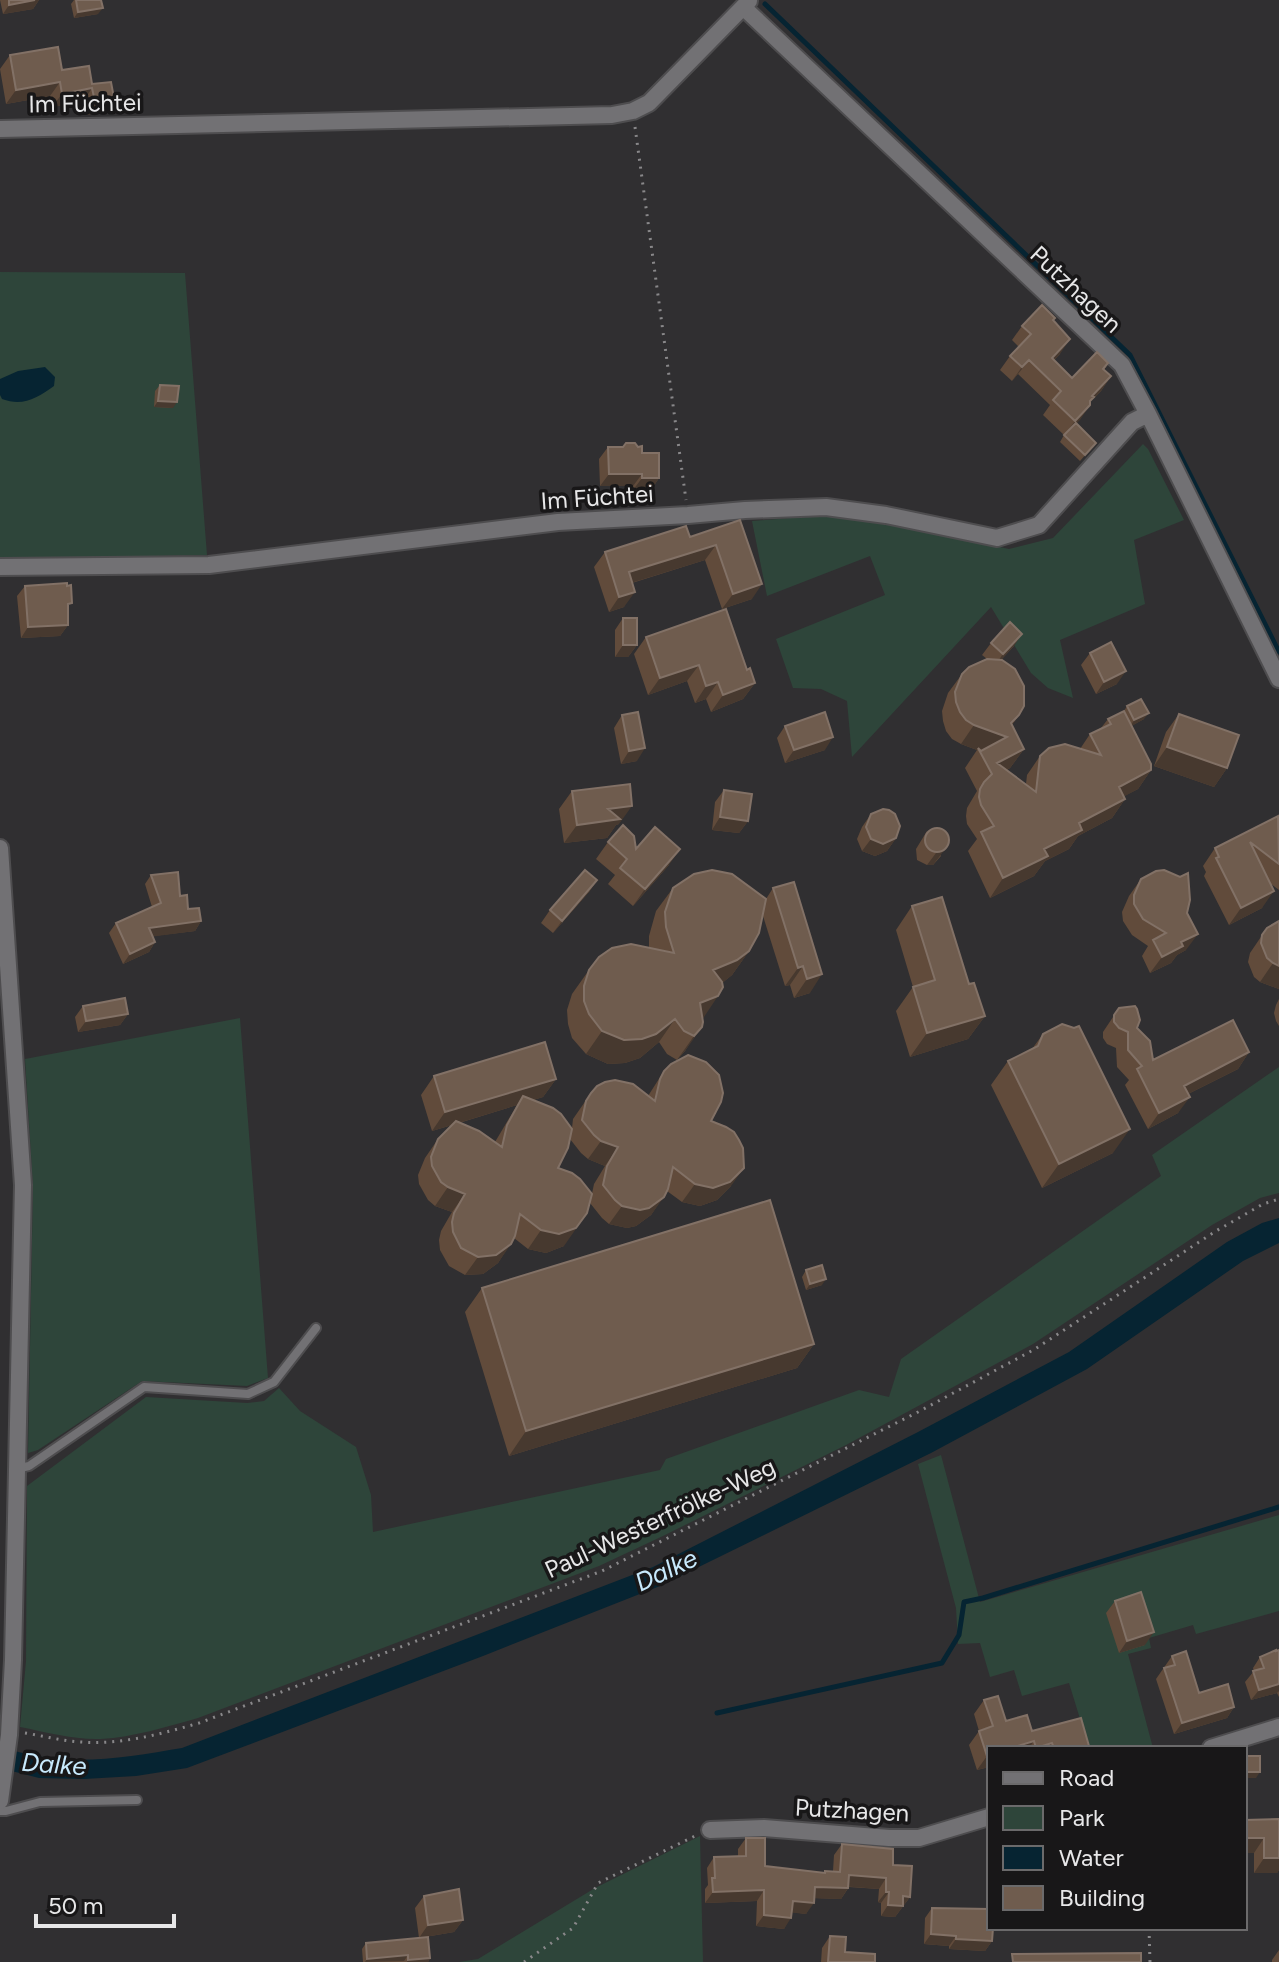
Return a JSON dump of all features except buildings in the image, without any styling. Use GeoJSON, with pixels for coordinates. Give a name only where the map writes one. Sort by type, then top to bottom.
{"type":"FeatureCollection","features":[{"type":"Feature","properties":{"kind":"street"},"geometry":{"type":"LineString","coordinates":[[633,111],[649,103],[746,4]]}},
{"type":"Feature","properties":{"kind":"street","name":"Putzhagen"},"geometry":{"type":"LineString","coordinates":[[746,4],[1122,365],[1279,679]]}},
{"type":"Feature","properties":{"kind":"street","name":"Im Füchtei"},"geometry":{"type":"LineString","coordinates":[[0,129],[612,115],[633,111]]}},
{"type":"Feature","properties":{"kind":"street","name":"Im Füchtei"},"geometry":{"type":"LineString","coordinates":[[0,567],[209,565],[558,522],[826,507],[886,515],[997,538],[1039,525],[1132,422],[1148,414]]}},
{"type":"Feature","properties":{"kind":"street"},"geometry":{"type":"LineString","coordinates":[[0,848],[23,1185],[13,1660],[10,1733],[1,1794]]}},
{"type":"Feature","properties":{"kind":"street"},"geometry":{"type":"LineString","coordinates":[[1217,1746],[1279,1727]]}},
{"type":"Feature","properties":{"kind":"street","name":"Putzhagen"},"geometry":{"type":"LineString","coordinates":[[710,1830],[764,1828],[919,1838],[987,1818]]}},
{"type":"Feature","properties":{"kind":"lane"},"geometry":{"type":"LineString","coordinates":[[15,1470],[29,1466],[144,1387],[248,1394],[274,1382],[316,1328]]}},
{"type":"Feature","properties":{"kind":"lane"},"geometry":{"type":"LineString","coordinates":[[0,1811],[40,1802],[137,1800]]}},
{"type":"Feature","properties":{"kind":"path"},"geometry":{"type":"LineString","coordinates":[[633,111],[688,515]]}},
{"type":"Feature","properties":{"kind":"path","name":"Paul-Westerfrölke-Weg"},"geometry":{"type":"LineString","coordinates":[[10,1733],[101,1743],[151,1737],[214,1718],[602,1571],[918,1412],[1035,1349],[1216,1231],[1263,1204],[1279,1199]]}},
{"type":"Feature","properties":{"kind":"path"},"geometry":{"type":"LineString","coordinates":[[524,1962],[573,1928],[598,1883],[710,1830]]}},
{"type":"Feature","properties":{"kind":"path"},"geometry":{"type":"LineString","coordinates":[[1149,1930],[1150,1962]]}},
{"type":"Feature","properties":{"kind":"green space"},"geometry":{"type":"Polygon","coordinates":[[[0,272],[185,273],[207,555],[0,559],[0,272]]]}},
{"type":"Feature","properties":{"kind":"green space"},"geometry":{"type":"Polygon","coordinates":[[[1143,444],[1184,520],[1134,540],[1145,604],[1060,640],[1073,698],[1048,688],[1031,673],[991,607],[852,757],[847,701],[821,689],[793,688],[776,639],[885,595],[870,556],[767,596],[752,521],[827,515],[885,522],[1009,549],[1053,538],[1143,444]]]}},
{"type":"Feature","properties":{"kind":"green space"},"geometry":{"type":"Polygon","coordinates":[[[240,1018],[268,1378],[247,1386],[142,1381],[38,1450],[28,1453],[33,1187],[25,1059],[240,1018]]]}},
{"type":"Feature","properties":{"kind":"green space"},"geometry":{"type":"Polygon","coordinates":[[[1279,1067],[1279,1193],[1260,1198],[1212,1225],[1033,1344],[846,1445],[599,1566],[198,1718],[138,1734],[101,1739],[70,1737],[20,1727],[26,1661],[27,1486],[146,1397],[247,1403],[264,1401],[279,1388],[300,1411],[356,1447],[371,1495],[373,1532],[660,1470],[666,1459],[859,1390],[889,1397],[901,1359],[1161,1176],[1152,1155],[1279,1067]]]}},
{"type":"Feature","properties":{"kind":"green space"},"geometry":{"type":"Polygon","coordinates":[[[941,1455],[980,1602],[1279,1515],[1279,1611],[1196,1634],[1193,1625],[1149,1638],[1151,1648],[1128,1654],[1152,1746],[1088,1746],[1069,1683],[1022,1696],[1014,1670],[990,1677],[980,1643],[958,1644],[956,1608],[918,1464],[941,1455]]]}},
{"type":"Feature","properties":{"kind":"green space"},"geometry":{"type":"Polygon","coordinates":[[[700,1836],[703,1962],[459,1962],[478,1959],[595,1888],[700,1836]]]}},
{"type":"Feature","properties":{"kind":"water"},"geometry":{"type":"Polygon","coordinates":[[[45,367],[55,377],[54,386],[30,400],[17,402],[2,399],[0,379],[18,371],[45,367]]]}},
{"type":"Feature","properties":{"kind":"water","name":"Dalke"},"geometry":{"type":"Polygon","coordinates":[[[1279,1218],[1279,1243],[1243,1261],[1087,1369],[931,1453],[660,1586],[187,1768],[136,1776],[84,1779],[39,1778],[0,1768],[0,1747],[73,1760],[182,1748],[653,1567],[1069,1352],[1227,1242],[1262,1223],[1279,1218]]]}},
{"type":"Feature","properties":{"kind":"waterway"},"geometry":{"type":"LineString","coordinates":[[765,4],[1130,355],[1279,652]]}},
{"type":"Feature","properties":{"kind":"waterway"},"geometry":{"type":"LineString","coordinates":[[717,1713],[942,1663],[959,1635],[964,1602],[1279,1507]]}}]}
